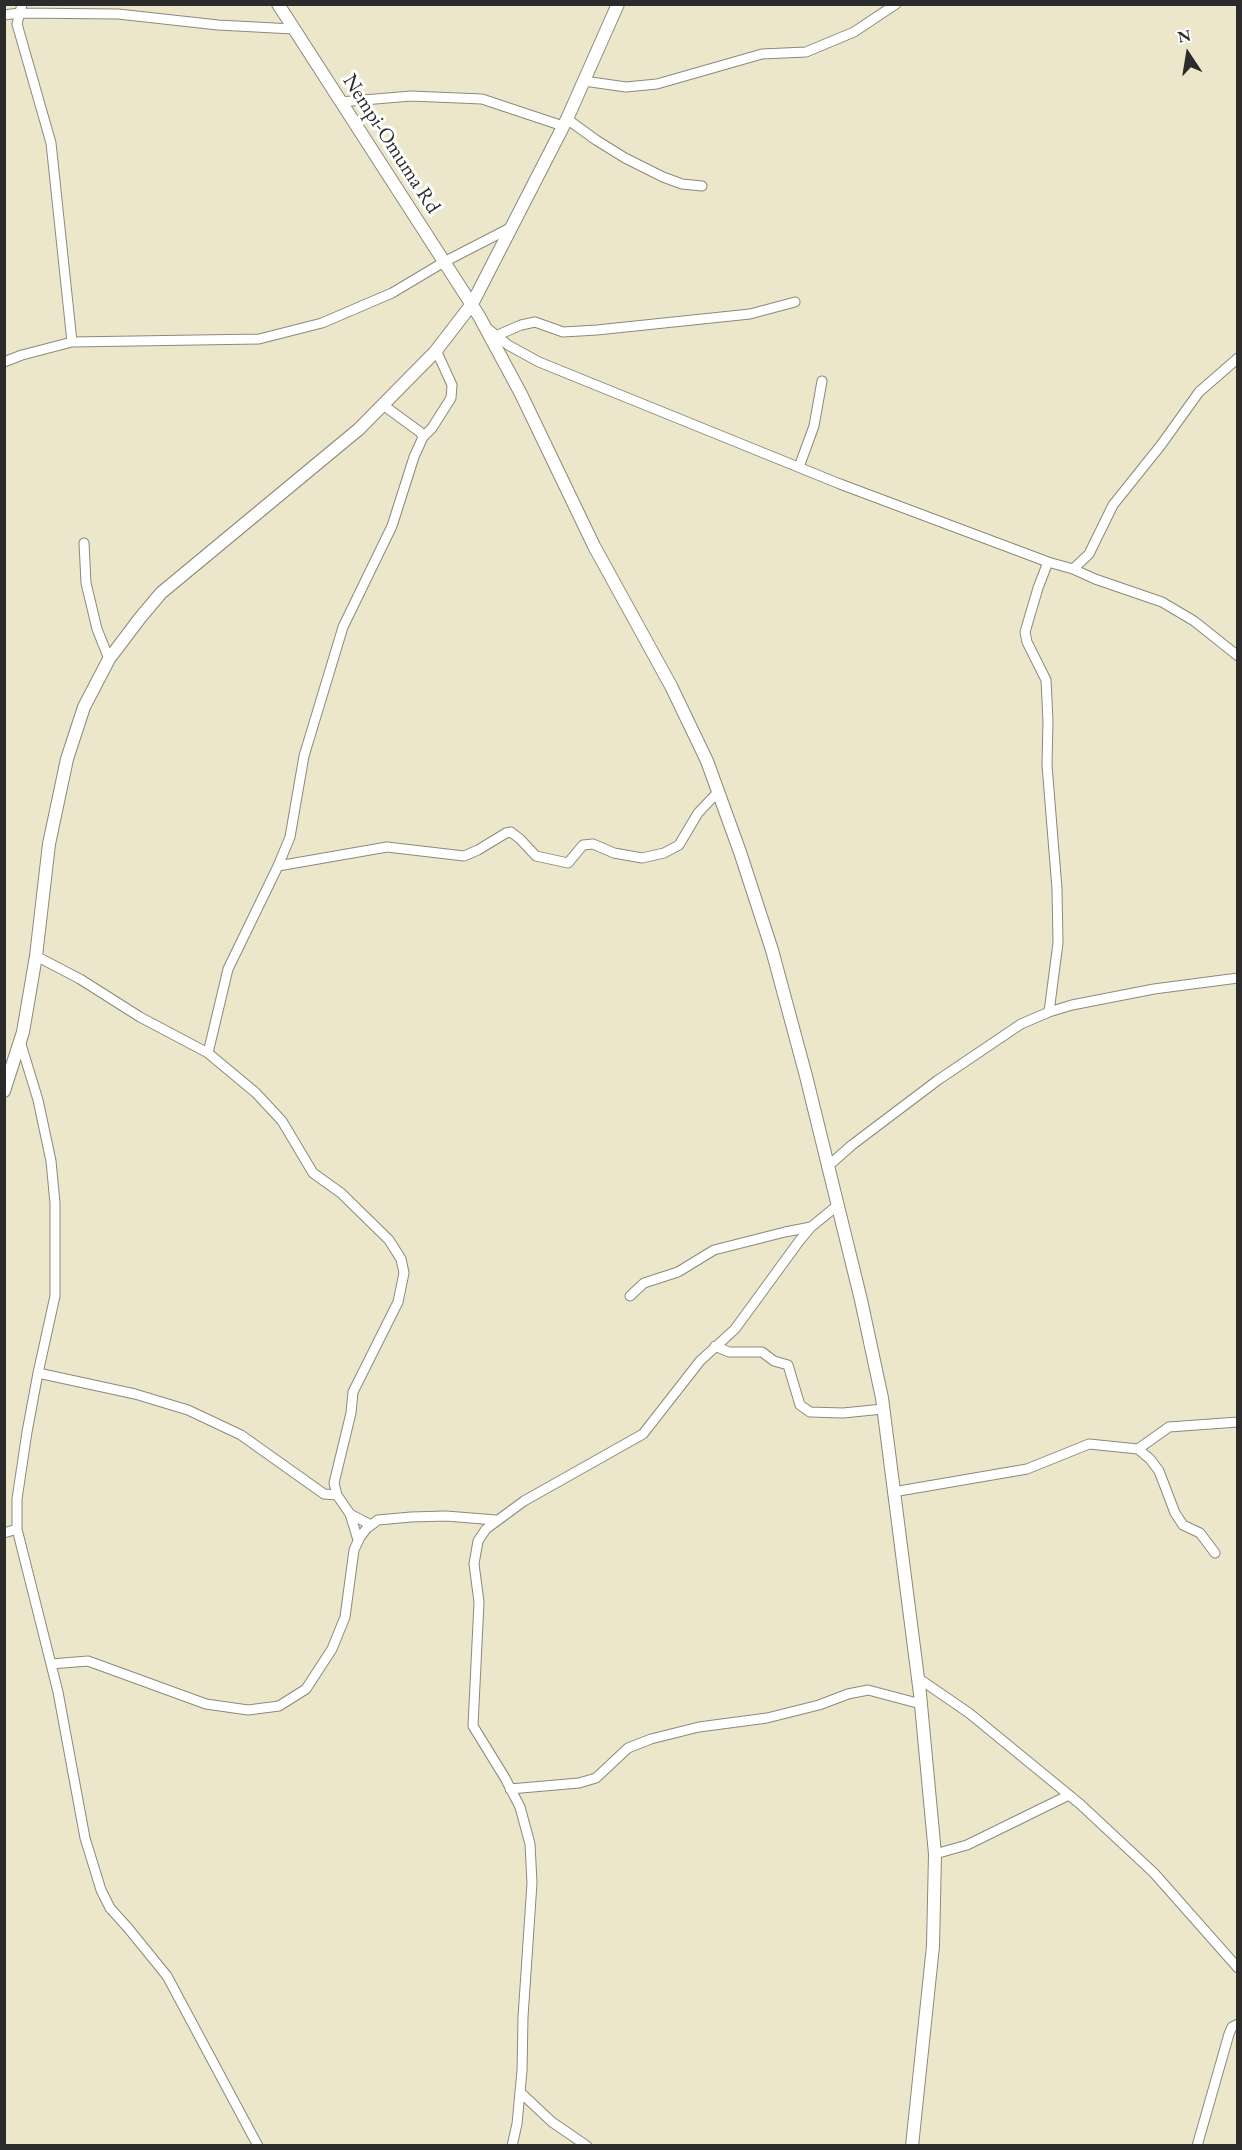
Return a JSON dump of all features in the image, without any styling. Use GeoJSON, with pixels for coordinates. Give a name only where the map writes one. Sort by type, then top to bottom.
{"type":"FeatureCollection","features":[{"type":"Feature","properties":{"kind":"street","name":"Nempi-Omuma Rd"},"geometry":{"type":"LineString","coordinates":[[278,4],[472,304],[521,394],[594,546],[670,686],[706,762],[740,852],[772,950],[838,1205],[883,1409],[918,1678],[935,1854],[933,1946],[912,2145]]}},
{"type":"Feature","properties":{"kind":"street"},"geometry":{"type":"LineString","coordinates":[[4,1091],[9,1064],[20,1041],[36,956],[49,844],[67,759],[84,707],[108,660],[161,593],[359,429],[436,350],[472,304],[565,122],[618,4]]}},
{"type":"Feature","properties":{"kind":"street"},"geometry":{"type":"LineString","coordinates":[[584,81],[626,87],[657,84],[762,54],[806,52],[854,32],[896,4]]}},
{"type":"Feature","properties":{"kind":"street"},"geometry":{"type":"LineString","coordinates":[[4,15],[21,9],[118,14],[218,25],[293,29]]}},
{"type":"Feature","properties":{"kind":"street"},"geometry":{"type":"LineString","coordinates":[[21,9],[17,24],[51,143],[72,342]]}},
{"type":"Feature","properties":{"kind":"street"},"geometry":{"type":"LineString","coordinates":[[340,102],[411,96],[482,99],[565,122],[644,168],[682,184],[702,186]]}},
{"type":"Feature","properties":{"kind":"street"},"geometry":{"type":"LineString","coordinates":[[4,350],[9,360],[72,342],[259,339],[322,323],[392,293],[444,262],[510,228]]}},
{"type":"Feature","properties":{"kind":"street"},"geometry":{"type":"LineString","coordinates":[[498,335],[534,322],[563,332],[597,330],[750,314],[795,302]]}},
{"type":"Feature","properties":{"kind":"street"},"geometry":{"type":"LineString","coordinates":[[485,327],[508,345],[539,362],[799,467],[1048,562],[1162,602],[1175,608],[1238,656]]}},
{"type":"Feature","properties":{"kind":"street"},"geometry":{"type":"LineString","coordinates":[[208,1053],[228,969],[290,837],[304,756],[343,627],[392,526],[414,457],[423,437],[451,398],[452,385],[436,350]]}},
{"type":"Feature","properties":{"kind":"street"},"geometry":{"type":"LineString","coordinates":[[1073,569],[1089,554],[1113,505],[1161,445],[1199,392],[1238,358]]}},
{"type":"Feature","properties":{"kind":"street"},"geometry":{"type":"LineString","coordinates":[[799,467],[814,426],[822,381]]}},
{"type":"Feature","properties":{"kind":"street"},"geometry":{"type":"LineString","coordinates":[[382,405],[420,432],[423,437]]}},
{"type":"Feature","properties":{"kind":"street"},"geometry":{"type":"LineString","coordinates":[[84,543],[86,583],[97,629],[108,660]]}},
{"type":"Feature","properties":{"kind":"street"},"geometry":{"type":"LineString","coordinates":[[1048,562],[1025,632],[1027,642],[1046,680],[1047,765],[1057,889],[1058,943],[1049,1012]]}},
{"type":"Feature","properties":{"kind":"street"},"geometry":{"type":"LineString","coordinates":[[278,866],[387,847],[464,856],[511,832],[536,856],[568,863],[583,845],[593,844],[614,853],[642,858],[664,853],[679,845],[698,813],[718,792]]}},
{"type":"Feature","properties":{"kind":"street"},"geometry":{"type":"LineString","coordinates":[[36,956],[80,979],[140,1017],[208,1053],[256,1093],[282,1121],[313,1173],[341,1193],[389,1240],[401,1259],[404,1273],[398,1302],[353,1392],[351,1413],[334,1483],[337,1495],[350,1514],[358,1540]]}},
{"type":"Feature","properties":{"kind":"street"},"geometry":{"type":"LineString","coordinates":[[827,1167],[852,1145],[938,1080],[1021,1024],[1072,1005],[1238,978]]}},
{"type":"Feature","properties":{"kind":"street"},"geometry":{"type":"LineString","coordinates":[[20,1041],[51,1161],[55,1203],[55,1296],[38,1373],[18,1499],[17,1529],[51,1664],[86,1838],[101,1890],[110,1908],[167,1976],[258,2145]]}},
{"type":"Feature","properties":{"kind":"street"},"geometry":{"type":"LineString","coordinates":[[513,2145],[520,2092],[532,1883],[530,1844],[520,1807],[473,1726],[479,1602],[474,1564],[478,1541],[496,1520],[524,1501],[643,1434],[670,1397],[715,1346],[735,1329],[811,1227],[838,1205]]}},
{"type":"Feature","properties":{"kind":"street"},"geometry":{"type":"LineString","coordinates":[[630,1296],[644,1283],[678,1272],[714,1251],[811,1227]]}},
{"type":"Feature","properties":{"kind":"street"},"geometry":{"type":"LineString","coordinates":[[715,1346],[729,1352],[762,1352],[774,1361],[788,1365],[800,1406],[810,1412],[843,1413],[883,1409]]}},
{"type":"Feature","properties":{"kind":"street"},"geometry":{"type":"LineString","coordinates":[[38,1373],[135,1394],[188,1410],[241,1435],[324,1494],[337,1495]]}},
{"type":"Feature","properties":{"kind":"street"},"geometry":{"type":"LineString","coordinates":[[1138,1449],[1169,1426],[1238,1422]]}},
{"type":"Feature","properties":{"kind":"street"},"geometry":{"type":"LineString","coordinates":[[893,1492],[1027,1469],[1089,1444],[1138,1449],[1159,1471],[1175,1513],[1183,1525],[1200,1533],[1215,1553]]}},
{"type":"Feature","properties":{"kind":"street"},"geometry":{"type":"LineString","coordinates":[[350,1514],[371,1525]]}},
{"type":"Feature","properties":{"kind":"street"},"geometry":{"type":"LineString","coordinates":[[51,1664],[88,1661],[206,1704],[248,1710],[279,1706],[306,1689],[332,1649],[345,1617],[354,1550],[358,1540],[371,1525],[378,1520],[446,1516],[496,1520]]}},
{"type":"Feature","properties":{"kind":"street"},"geometry":{"type":"LineString","coordinates":[[4,1533],[17,1529]]}},
{"type":"Feature","properties":{"kind":"street"},"geometry":{"type":"LineString","coordinates":[[918,1678],[969,1713],[1069,1795],[1154,1874],[1238,1968]]}},
{"type":"Feature","properties":{"kind":"street"},"geometry":{"type":"LineString","coordinates":[[510,1789],[579,1784],[596,1778],[628,1748],[651,1739],[699,1727],[767,1718],[858,1692],[868,1690],[921,1704]]}},
{"type":"Feature","properties":{"kind":"street"},"geometry":{"type":"LineString","coordinates":[[935,1854],[967,1845],[1069,1795]]}},
{"type":"Feature","properties":{"kind":"street"},"geometry":{"type":"LineString","coordinates":[[1197,2145],[1229,2034],[1232,2027],[1238,2024]]}},
{"type":"Feature","properties":{"kind":"street"},"geometry":{"type":"LineString","coordinates":[[520,2092],[552,2122],[587,2145]]}}]}
